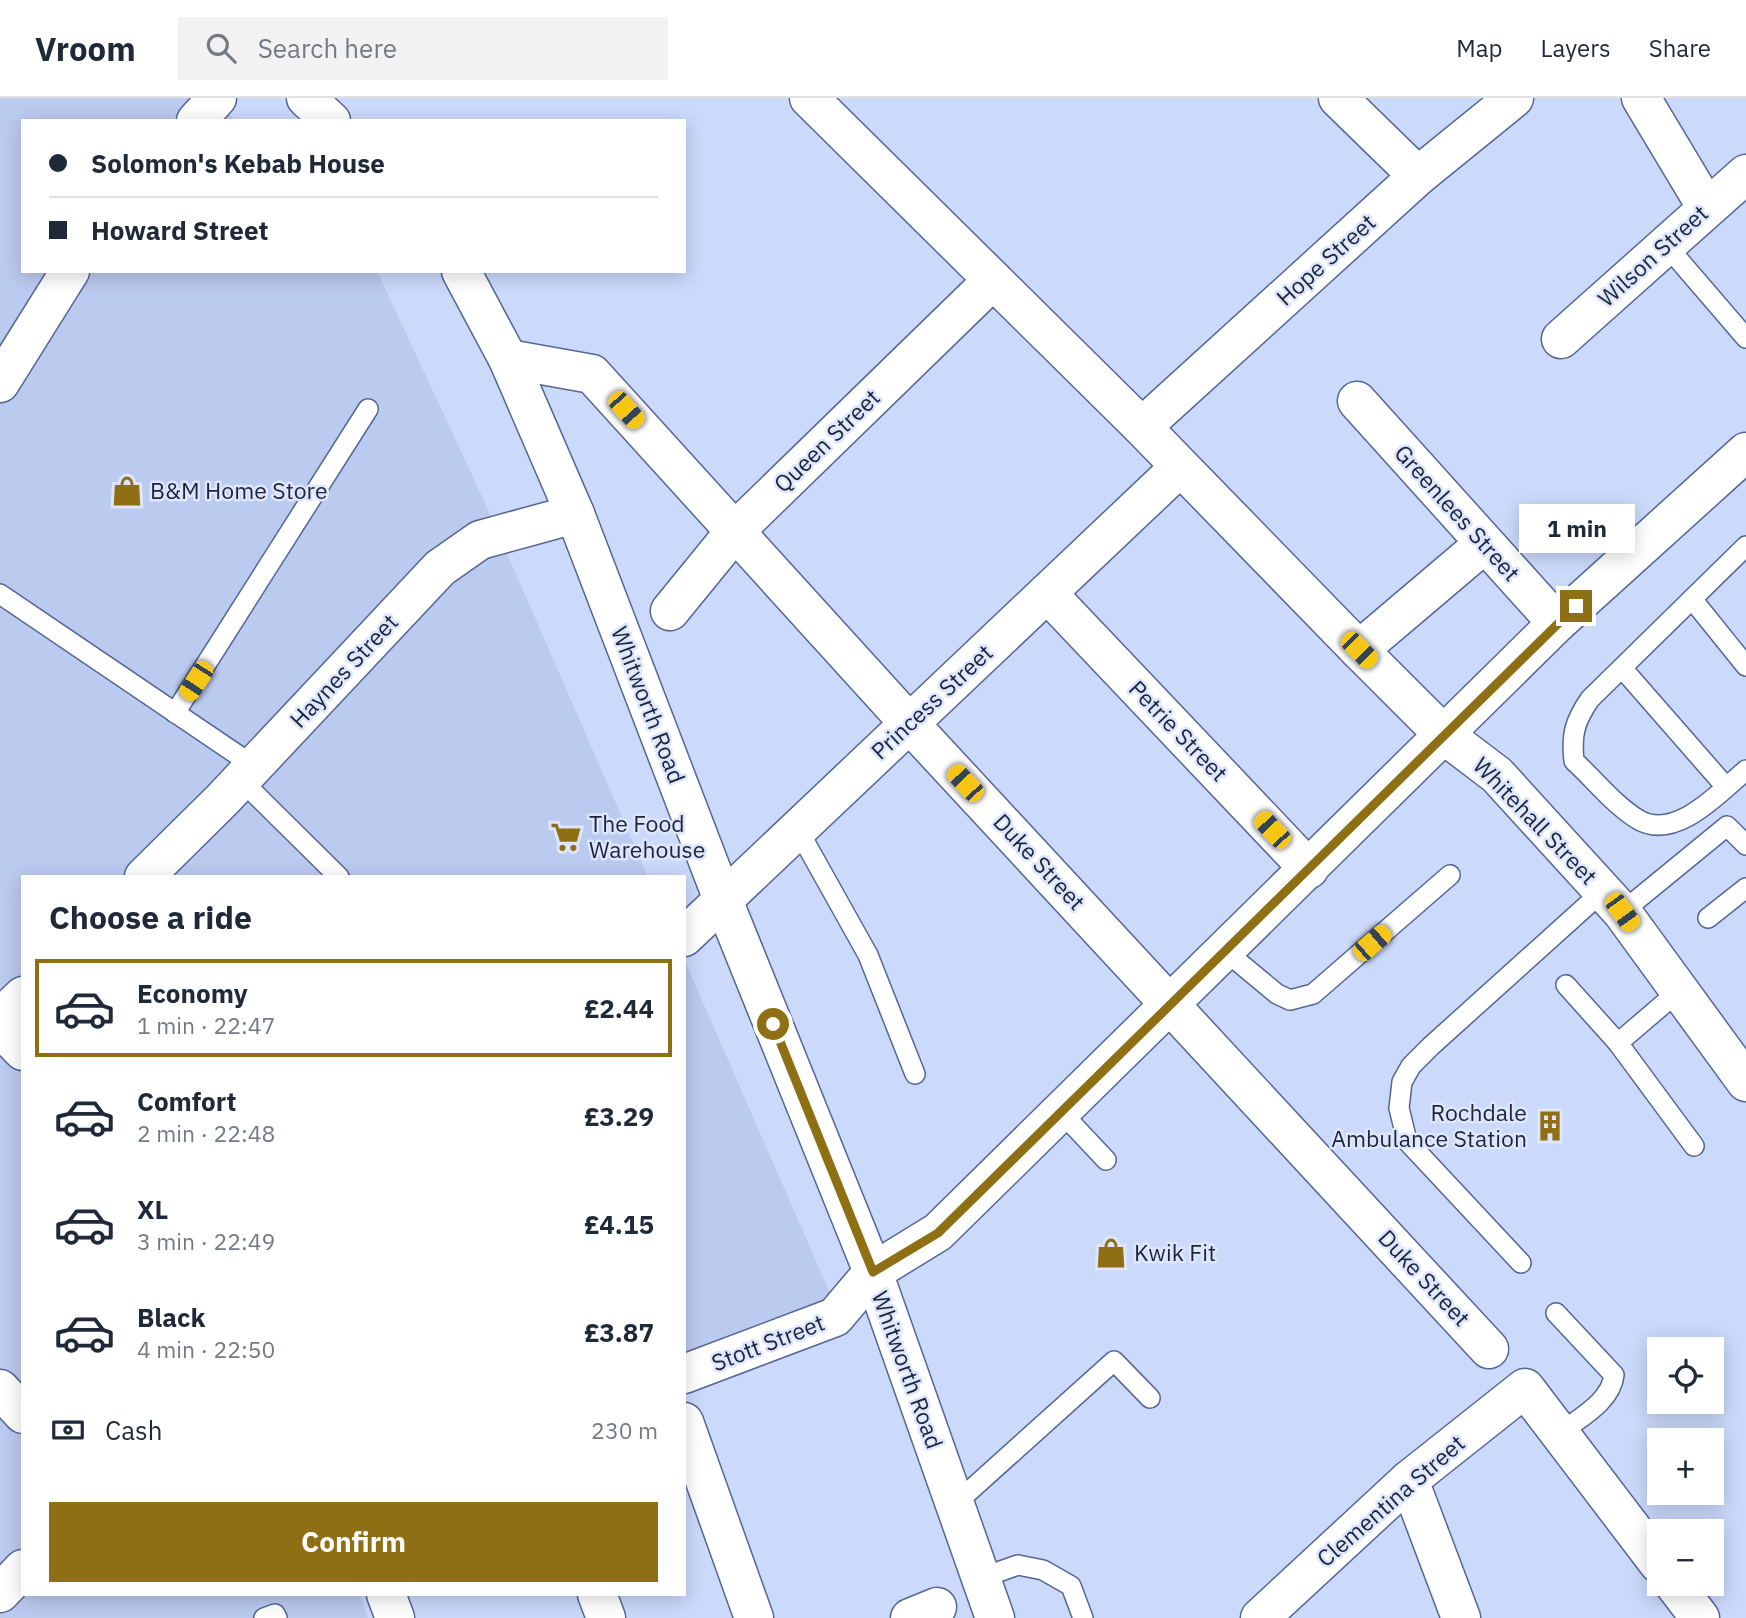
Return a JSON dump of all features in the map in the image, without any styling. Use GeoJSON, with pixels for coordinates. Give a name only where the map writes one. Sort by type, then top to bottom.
{"type":"FeatureCollection","features":[{"type":"Feature","properties":{"kind":"street"},"geometry":{"type":"LineString","coordinates":[[198,119],[217,98]]}},
{"type":"Feature","properties":{"kind":"street"},"geometry":{"type":"LineString","coordinates":[[306,98],[329,119]]}},
{"type":"Feature","properties":{"kind":"street","name":"Whitehall Street"},"geometry":{"type":"LineString","coordinates":[[809,98],[1142,427],[1443,734],[1497,775],[1612,901],[1746,1082]]}},
{"type":"Feature","properties":{"kind":"street"},"geometry":{"type":"LineString","coordinates":[[1338,98],[1418,176]]}},
{"type":"Feature","properties":{"kind":"street","name":"Hope Street"},"geometry":{"type":"LineString","coordinates":[[1142,427],[1418,176],[1514,98]]}},
{"type":"Feature","properties":{"kind":"street"},"geometry":{"type":"LineString","coordinates":[[1641,98],[1707,208]]}},
{"type":"Feature","properties":{"kind":"street","name":"Wilson Street"},"geometry":{"type":"LineString","coordinates":[[1561,339],[1746,174]]}},
{"type":"Feature","properties":{"kind":"street"},"geometry":{"type":"LineString","coordinates":[[0,383],[69,273]]}},
{"type":"Feature","properties":{"kind":"street","name":"Whitworth Road"},"geometry":{"type":"LineString","coordinates":[[462,273],[508,359],[575,514],[723,900],[873,1272],[995,1618]]}},
{"type":"Feature","properties":{"kind":"street","name":"Queen Street"},"geometry":{"type":"LineString","coordinates":[[670,611],[736,530],[993,280]]}},
{"type":"Feature","properties":{"kind":"street","name":"Duke Street"},"geometry":{"type":"LineString","coordinates":[[508,359],[592,373],[909,723],[1489,1349]]}},
{"type":"Feature","properties":{"kind":"street","name":"Greenlees Street"},"geometry":{"type":"LineString","coordinates":[[1357,401],[1558,623]]}},
{"type":"Feature","properties":{"kind":"street","name":"Stott Street"},"geometry":{"type":"LineString","coordinates":[[686,1373],[835,1317],[873,1272],[938,1233],[1443,734],[1558,623],[1746,452]]}},
{"type":"Feature","properties":{"kind":"street","name":"Princess Street"},"geometry":{"type":"LineString","coordinates":[[686,935],[1180,467]]}},
{"type":"Feature","properties":{"kind":"street","name":"Haynes Street"},"geometry":{"type":"LineString","coordinates":[[146,875],[248,773],[440,568],[480,540],[575,514]]}},
{"type":"Feature","properties":{"kind":"street"},"geometry":{"type":"LineString","coordinates":[[1359,650],[1484,544]]}},
{"type":"Feature","properties":{"kind":"street","name":"Petrie Street"},"geometry":{"type":"LineString","coordinates":[[1047,593],[1309,869]]}},
{"type":"Feature","properties":{"kind":"street"},"geometry":{"type":"LineString","coordinates":[[0,1018],[21,998]]}},
{"type":"Feature","properties":{"kind":"street"},"geometry":{"type":"LineString","coordinates":[[0,1028],[21,1049]]}},
{"type":"Feature","properties":{"kind":"street","name":"Clementina Street"},"geometry":{"type":"LineString","coordinates":[[1260,1618],[1409,1480],[1525,1388],[1560,1433]]}},
{"type":"Feature","properties":{"kind":"street"},"geometry":{"type":"LineString","coordinates":[[0,1389],[21,1412]]}},
{"type":"Feature","properties":{"kind":"street"},"geometry":{"type":"LineString","coordinates":[[686,1428],[754,1618]]}},
{"type":"Feature","properties":{"kind":"street"},"geometry":{"type":"LineString","coordinates":[[1560,1433],[1647,1548]]}},
{"type":"Feature","properties":{"kind":"street"},"geometry":{"type":"LineString","coordinates":[[1409,1480],[1461,1618]]}},
{"type":"Feature","properties":{"kind":"street"},"geometry":{"type":"LineString","coordinates":[[0,1593],[21,1571]]}},
{"type":"Feature","properties":{"kind":"street"},"geometry":{"type":"LineString","coordinates":[[387,1596],[394,1618]]}},
{"type":"Feature","properties":{"kind":"street"},"geometry":{"type":"LineString","coordinates":[[598,1596],[606,1618]]}},
{"type":"Feature","properties":{"kind":"street"},"geometry":{"type":"LineString","coordinates":[[1683,1596],[1700,1618]]}},
{"type":"Feature","properties":{"kind":"lane"},"geometry":{"type":"LineString","coordinates":[[1667,244],[1746,338]]}},
{"type":"Feature","properties":{"kind":"lane"},"geometry":{"type":"LineString","coordinates":[[175,713],[368,409]]}},
{"type":"Feature","properties":{"kind":"lane"},"geometry":{"type":"LineString","coordinates":[[1746,546],[1590,699],[1576,720],[1571,739],[1574,761],[1638,819],[1654,825],[1679,822],[1746,770]]}},
{"type":"Feature","properties":{"kind":"lane"},"geometry":{"type":"LineString","coordinates":[[0,594],[175,713],[248,773],[337,875]]}},
{"type":"Feature","properties":{"kind":"lane"},"geometry":{"type":"LineString","coordinates":[[1692,599],[1746,666]]}},
{"type":"Feature","properties":{"kind":"lane"},"geometry":{"type":"LineString","coordinates":[[1622,668],[1726,787]]}},
{"type":"Feature","properties":{"kind":"lane"},"geometry":{"type":"LineString","coordinates":[[1707,802],[1746,845]]}},
{"type":"Feature","properties":{"kind":"lane"},"geometry":{"type":"LineString","coordinates":[[1521,1263],[1408,1141],[1399,1108],[1402,1082],[1411,1066],[1431,1046],[1612,901],[1727,825]]}},
{"type":"Feature","properties":{"kind":"lane"},"geometry":{"type":"LineString","coordinates":[[797,828],[868,955],[915,1074]]}},
{"type":"Feature","properties":{"kind":"lane"},"geometry":{"type":"LineString","coordinates":[[1224,950],[1277,994],[1290,1000],[1313,995],[1451,875]]}},
{"type":"Feature","properties":{"kind":"lane"},"geometry":{"type":"LineString","coordinates":[[1708,918],[1746,888]]}},
{"type":"Feature","properties":{"kind":"lane"},"geometry":{"type":"LineString","coordinates":[[1566,985],[1618,1043],[1694,1146]]}},
{"type":"Feature","properties":{"kind":"lane"},"geometry":{"type":"LineString","coordinates":[[1618,1043],[1680,990]]}},
{"type":"Feature","properties":{"kind":"lane"},"geometry":{"type":"LineString","coordinates":[[1060,1111],[1106,1160]]}},
{"type":"Feature","properties":{"kind":"lane"},"geometry":{"type":"LineString","coordinates":[[1556,1313],[1614,1375],[1613,1385],[1604,1398],[1560,1433]]}},
{"type":"Feature","properties":{"kind":"lane"},"geometry":{"type":"LineString","coordinates":[[955,1504],[1114,1362],[1150,1398]]}},
{"type":"Feature","properties":{"kind":"lane"},"geometry":{"type":"LineString","coordinates":[[981,1578],[1018,1565],[1043,1570],[1071,1586],[1083,1618]]}},
{"type":"Feature","properties":{"kind":"lane"},"geometry":{"type":"LineString","coordinates":[[264,1618],[275,1614],[276,1618]]}},
{"type":"Feature","properties":{"kind":"shaded area"},"geometry":{"type":"Polygon","coordinates":[[[0,98],[213,98],[233,119],[21,119],[21,273],[378,273],[485,503],[647,875],[21,875],[21,1596],[361,1596],[368,1618],[0,1618],[0,98]]]}},
{"type":"Feature","properties":{"kind":"shaded area"},"geometry":{"type":"Polygon","coordinates":[[[686,964],[833,1300],[686,1354],[686,964]]]}},
{"type":"Feature","properties":{"kind":"place","name":"B&M Home Store"},"geometry":{"type":"Point","coordinates":[127,491]}},
{"type":"Feature","properties":{"kind":"place","name":"The Food Warehouse"},"geometry":{"type":"Point","coordinates":[566,837]}},
{"type":"Feature","properties":{"kind":"place","name":"Rochdale Ambulance Station"},"geometry":{"type":"Point","coordinates":[1550,1126]}},
{"type":"Feature","properties":{"kind":"place","name":"Kwik Fit"},"geometry":{"type":"Point","coordinates":[1111,1253]}},
{"type":"Feature","properties":{"kind":"route"},"geometry":{"type":"LineString","coordinates":[[773,1024],[873,1272],[938,1233],[1170,1002],[1576,606]]}}]}
